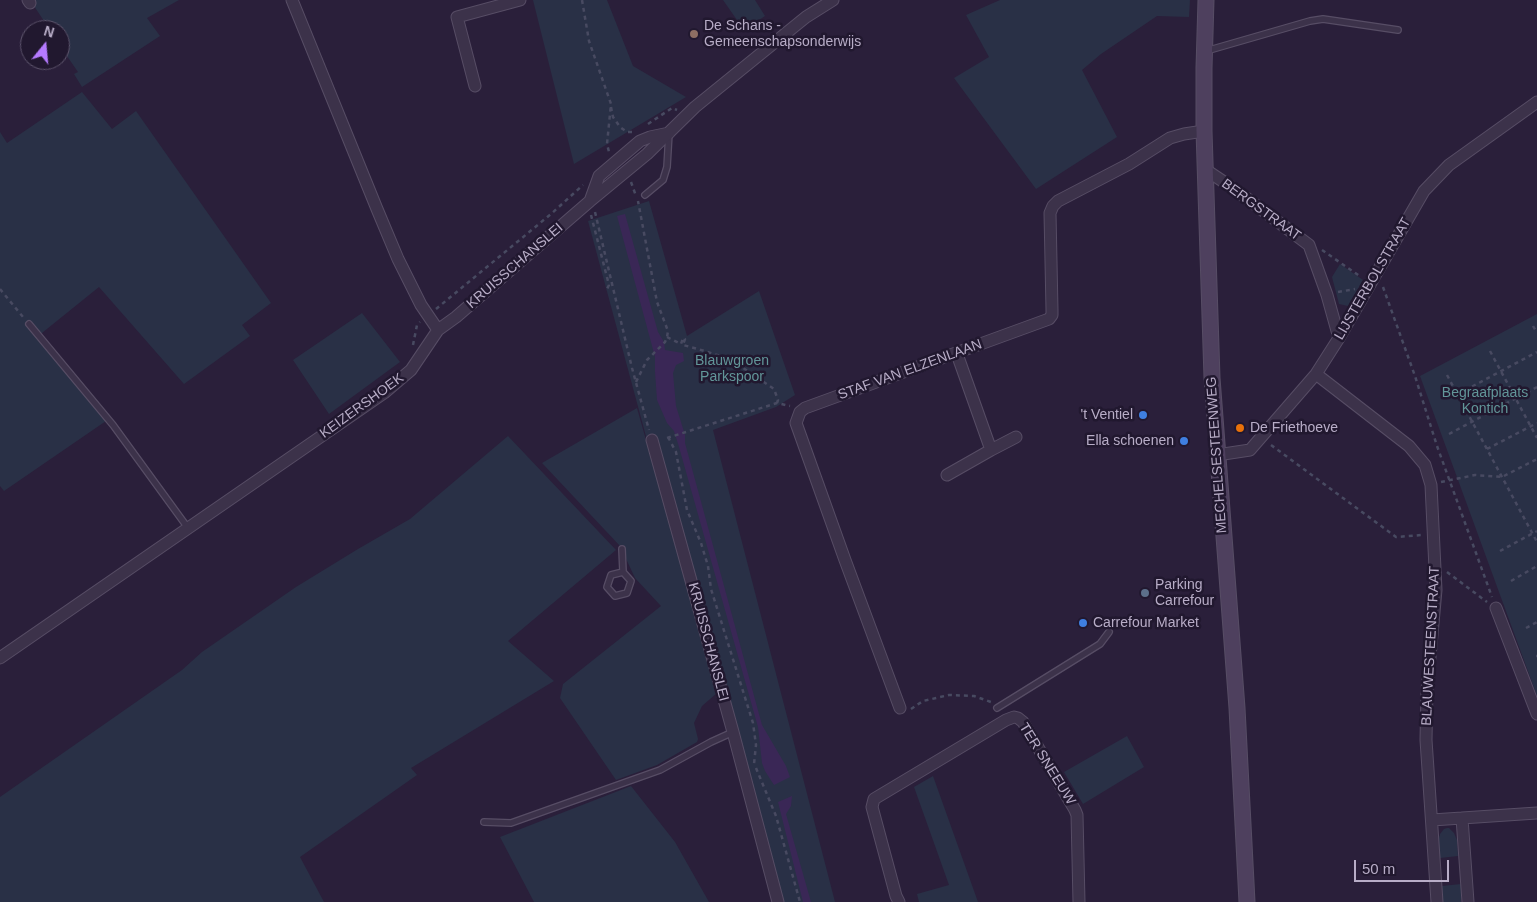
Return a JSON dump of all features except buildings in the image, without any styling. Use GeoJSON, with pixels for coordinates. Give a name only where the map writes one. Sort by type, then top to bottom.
{"type":"FeatureCollection","features":[{"type":"Feature","properties":{"kind":"street"},"geometry":{"type":"LineString","coordinates":[[292,0],[398,259],[420,305],[438,330]]}},
{"type":"Feature","properties":{"kind":"street"},"geometry":{"type":"LineString","coordinates":[[476,86],[457,17],[520,0]]}},
{"type":"Feature","properties":{"kind":"street","name":"KRUISSCHANSLEI"},"geometry":{"type":"LineString","coordinates":[[438,330],[592,205],[695,108],[752,60],[806,17],[833,0]]}},
{"type":"Feature","properties":{"kind":"street","name":"MECHELSESTEENWEG"},"geometry":{"type":"LineString","coordinates":[[1205,2],[1204,130],[1212,378],[1236,708],[1247,902]]}},
{"type":"Feature","properties":{"kind":"street","name":"LIJSTERBOLSTRAAT"},"geometry":{"type":"LineString","coordinates":[[1217,455],[1250,450],[1316,374],[1339,338],[1366,280],[1377,272],[1424,191],[1450,165],[1537,102]]}},
{"type":"Feature","properties":{"kind":"street","name":"STAF VAN ELZENLAAN"},"geometry":{"type":"LineString","coordinates":[[800,412],[805,408],[1049,320],[1052,315],[1050,212],[1058,201],[1129,164],[1170,138],[1204,130]]}},
{"type":"Feature","properties":{"kind":"street","name":"BERGSTRAAT"},"geometry":{"type":"LineString","coordinates":[[1206,170],[1309,245],[1327,295],[1339,338]]}},
{"type":"Feature","properties":{"kind":"street","name":"KEIZERSHOEK"},"geometry":{"type":"LineString","coordinates":[[0,658],[384,392],[411,370],[438,330]]}},
{"type":"Feature","properties":{"kind":"street"},"geometry":{"type":"LineString","coordinates":[[957,354],[991,450]]}},
{"type":"Feature","properties":{"kind":"street","name":"BLAUWESTEENSTRAAT"},"geometry":{"type":"LineString","coordinates":[[1316,374],[1409,446],[1425,465],[1431,484],[1436,570],[1435,613],[1426,705],[1426,753],[1437,902]]}},
{"type":"Feature","properties":{"kind":"street"},"geometry":{"type":"LineString","coordinates":[[800,412],[796,423],[900,708]]}},
{"type":"Feature","properties":{"kind":"street"},"geometry":{"type":"LineString","coordinates":[[947,475],[1016,437]]}},
{"type":"Feature","properties":{"kind":"street","name":"KRUISSCHANSLEI"},"geometry":{"type":"LineString","coordinates":[[652,440],[778,902]]}},
{"type":"Feature","properties":{"kind":"street"},"geometry":{"type":"LineString","coordinates":[[1496,608],[1537,714]]}},
{"type":"Feature","properties":{"kind":"street","name":"TER SNEEUW"},"geometry":{"type":"LineString","coordinates":[[899,902],[872,807],[872,801],[1010,718],[1018,718],[1023,722],[1075,810],[1079,902]]}},
{"type":"Feature","properties":{"kind":"street"},"geometry":{"type":"LineString","coordinates":[[1432,820],[1537,813]]}},
{"type":"Feature","properties":{"kind":"street"},"geometry":{"type":"LineString","coordinates":[[1462,818],[1468,902]]}},
{"type":"Feature","properties":{"kind":"lane"},"geometry":{"type":"LineString","coordinates":[[1204,52],[1310,21],[1323,19],[1398,30]]}},
{"type":"Feature","properties":{"kind":"lane"},"geometry":{"type":"LineString","coordinates":[[645,195],[663,180],[667,167],[669,134]]}},
{"type":"Feature","properties":{"kind":"lane"},"geometry":{"type":"LineString","coordinates":[[29,324],[113,425],[188,528]]}},
{"type":"Feature","properties":{"kind":"lane"},"geometry":{"type":"LineString","coordinates":[[622,549],[623,572],[631,582],[627,593],[615,596],[607,586],[611,575],[623,572]]}},
{"type":"Feature","properties":{"kind":"lane"},"geometry":{"type":"LineString","coordinates":[[997,708],[1100,644],[1109,632]]}},
{"type":"Feature","properties":{"kind":"lane"},"geometry":{"type":"LineString","coordinates":[[484,822],[511,823],[660,770],[710,742],[733,732]]}},
{"type":"Feature","properties":{"kind":"path"},"geometry":{"type":"LineString","coordinates":[[582,0],[590,42],[611,104],[613,117],[620,127],[627,132],[637,131]]}},
{"type":"Feature","properties":{"kind":"path"},"geometry":{"type":"LineString","coordinates":[[610,154],[607,144],[611,104]]}},
{"type":"Feature","properties":{"kind":"path"},"geometry":{"type":"LineString","coordinates":[[630,180],[638,201],[657,302],[668,331],[668,337],[665,342],[646,360],[636,382]]}},
{"type":"Feature","properties":{"kind":"path"},"geometry":{"type":"LineString","coordinates":[[592,205],[652,440]]}},
{"type":"Feature","properties":{"kind":"path"},"geometry":{"type":"LineString","coordinates":[[590,213],[608,285],[606,291]]}},
{"type":"Feature","properties":{"kind":"path"},"geometry":{"type":"LineString","coordinates":[[438,308],[551,214]]}},
{"type":"Feature","properties":{"kind":"path"},"geometry":{"type":"LineString","coordinates":[[1309,245],[1327,252],[1366,280],[1355,289],[1327,295]]}},
{"type":"Feature","properties":{"kind":"path"},"geometry":{"type":"LineString","coordinates":[[1377,272],[1415,376],[1437,446],[1496,608]]}},
{"type":"Feature","properties":{"kind":"path"},"geometry":{"type":"LineString","coordinates":[[0,290],[29,324]]}},
{"type":"Feature","properties":{"kind":"path"},"geometry":{"type":"LineString","coordinates":[[1533,326],[1537,333]]}},
{"type":"Feature","properties":{"kind":"path"},"geometry":{"type":"LineString","coordinates":[[668,337],[681,344],[683,338],[685,339],[683,345],[698,348],[730,360],[774,389],[778,400],[777,403]]}},
{"type":"Feature","properties":{"kind":"path"},"geometry":{"type":"LineString","coordinates":[[1490,351],[1537,438]]}},
{"type":"Feature","properties":{"kind":"path"},"geometry":{"type":"LineString","coordinates":[[1458,394],[1537,352]]}},
{"type":"Feature","properties":{"kind":"path"},"geometry":{"type":"LineString","coordinates":[[1447,375],[1537,542]]}},
{"type":"Feature","properties":{"kind":"path"},"geometry":{"type":"LineString","coordinates":[[1449,434],[1537,387]]}},
{"type":"Feature","properties":{"kind":"path"},"geometry":{"type":"LineString","coordinates":[[800,412],[789,406],[777,403],[668,438],[676,452],[687,510],[703,550],[710,574],[711,589],[753,723],[756,745],[754,763],[776,816],[800,902]]}},
{"type":"Feature","properties":{"kind":"path"},"geometry":{"type":"LineString","coordinates":[[1487,449],[1537,423]]}},
{"type":"Feature","properties":{"kind":"path"},"geometry":{"type":"LineString","coordinates":[[1261,438],[1396,536],[1434,534]]}},
{"type":"Feature","properties":{"kind":"path"},"geometry":{"type":"LineString","coordinates":[[1450,480],[1475,476],[1502,477],[1537,459]]}},
{"type":"Feature","properties":{"kind":"path"},"geometry":{"type":"LineString","coordinates":[[1500,551],[1537,531]]}},
{"type":"Feature","properties":{"kind":"path"},"geometry":{"type":"LineString","coordinates":[[1511,581],[1537,566]]}},
{"type":"Feature","properties":{"kind":"path"},"geometry":{"type":"LineString","coordinates":[[1436,570],[1447,572],[1496,608]]}},
{"type":"Feature","properties":{"kind":"path"},"geometry":{"type":"LineString","coordinates":[[1526,628],[1537,622]]}},
{"type":"Feature","properties":{"kind":"path"},"geometry":{"type":"LineString","coordinates":[[900,708],[903,714],[923,702],[949,695],[974,696],[993,703],[997,708]]}},
{"type":"Feature","properties":{"kind":"green space"},"geometry":{"type":"Polygon","coordinates":[[[30,0],[179,0],[147,18],[160,36],[82,87],[74,74],[78,72],[70,60],[70,20],[43,20],[30,0]]]}},
{"type":"Feature","properties":{"kind":"green space"},"geometry":{"type":"Polygon","coordinates":[[[533,0],[607,0],[633,66],[686,97],[574,164],[533,0]]]}},
{"type":"Feature","properties":{"kind":"green space"},"geometry":{"type":"Polygon","coordinates":[[[723,0],[755,0],[765,16],[744,30],[723,0]]]}},
{"type":"Feature","properties":{"kind":"green space"},"geometry":{"type":"Polygon","coordinates":[[[1000,0],[1190,0],[1189,17],[1157,16],[1101,54],[1082,70],[1117,137],[1036,189],[954,78],[989,57],[966,15],[1000,0]]]}},
{"type":"Feature","properties":{"kind":"green space"},"geometry":{"type":"Polygon","coordinates":[[[82,92],[112,129],[136,111],[271,303],[242,325],[250,336],[184,384],[99,287],[37,337],[106,421],[4,491],[0,486],[0,132],[7,143],[82,92]]]}},
{"type":"Feature","properties":{"kind":"green space","name":"Blauwgroen Parkspoor"},"geometry":{"type":"Polygon","coordinates":[[[649,201],[687,336],[759,291],[795,395],[776,407],[713,430],[835,902],[779,902],[647,440],[588,221],[649,201]]]}},
{"type":"Feature","properties":{"kind":"green space"},"geometry":{"type":"Polygon","coordinates":[[[1340,264],[1363,280],[1348,306],[1339,304],[1332,277],[1340,264]]]}},
{"type":"Feature","properties":{"kind":"green space"},"geometry":{"type":"Polygon","coordinates":[[[362,313],[400,362],[329,414],[293,360],[362,313]]]}},
{"type":"Feature","properties":{"kind":"green space","name":"Begraafplaats Kontich"},"geometry":{"type":"Polygon","coordinates":[[[1537,314],[1537,696],[1420,376],[1537,314]]]}},
{"type":"Feature","properties":{"kind":"green space"},"geometry":{"type":"Polygon","coordinates":[[[637,408],[717,693],[702,706],[694,723],[697,742],[657,765],[616,780],[560,698],[563,684],[661,606],[635,578],[620,546],[542,463],[637,408]]]}},
{"type":"Feature","properties":{"kind":"green space"},"geometry":{"type":"Polygon","coordinates":[[[508,436],[616,550],[508,641],[554,681],[411,768],[417,775],[300,857],[324,902],[0,902],[0,797],[182,670],[202,652],[296,587],[410,519],[508,436]]]}},
{"type":"Feature","properties":{"kind":"green space"},"geometry":{"type":"Polygon","coordinates":[[[1127,736],[1144,767],[1083,804],[1064,772],[1127,736]]]}},
{"type":"Feature","properties":{"kind":"green space"},"geometry":{"type":"Polygon","coordinates":[[[933,776],[978,902],[919,902],[917,894],[949,885],[914,787],[933,776]]]}},
{"type":"Feature","properties":{"kind":"green space"},"geometry":{"type":"Polygon","coordinates":[[[631,786],[675,842],[709,902],[534,902],[500,837],[631,786]]]}},
{"type":"Feature","properties":{"kind":"green space"},"geometry":{"type":"Polygon","coordinates":[[[1447,828],[1454,833],[1457,840],[1458,856],[1440,858],[1438,841],[1440,834],[1447,828]]]}},
{"type":"Feature","properties":{"kind":"green space"},"geometry":{"type":"Polygon","coordinates":[[[1461,884],[1461,902],[1443,902],[1442,886],[1461,884]]]}},
{"type":"Feature","properties":{"kind":"shaded area"},"geometry":{"type":"Polygon","coordinates":[[[625,214],[658,332],[664,342],[665,350],[683,353],[684,361],[676,365],[673,373],[676,406],[762,725],[786,766],[790,777],[774,785],[762,763],[758,727],[679,447],[674,431],[667,423],[657,400],[655,357],[617,216],[625,214]]]}},
{"type":"Feature","properties":{"kind":"shaded area"},"geometry":{"type":"Polygon","coordinates":[[[792,796],[791,806],[786,814],[811,902],[803,902],[778,802],[792,796]]]}},
{"type":"Feature","properties":{"kind":"place","name":"De Schans - Gemeenschapsonderwijs"},"geometry":{"type":"Point","coordinates":[694,34]}},
{"type":"Feature","properties":{"kind":"place","name":"'t Ventiel"},"geometry":{"type":"Point","coordinates":[1143,415]}},
{"type":"Feature","properties":{"kind":"place","name":"De Friethoeve"},"geometry":{"type":"Point","coordinates":[1240,428]}},
{"type":"Feature","properties":{"kind":"place","name":"Ella schoenen"},"geometry":{"type":"Point","coordinates":[1184,441]}},
{"type":"Feature","properties":{"kind":"place","name":"Parking Carrefour"},"geometry":{"type":"Point","coordinates":[1145,593]}},
{"type":"Feature","properties":{"kind":"place","name":"Carrefour Market"},"geometry":{"type":"Point","coordinates":[1083,623]}}]}
